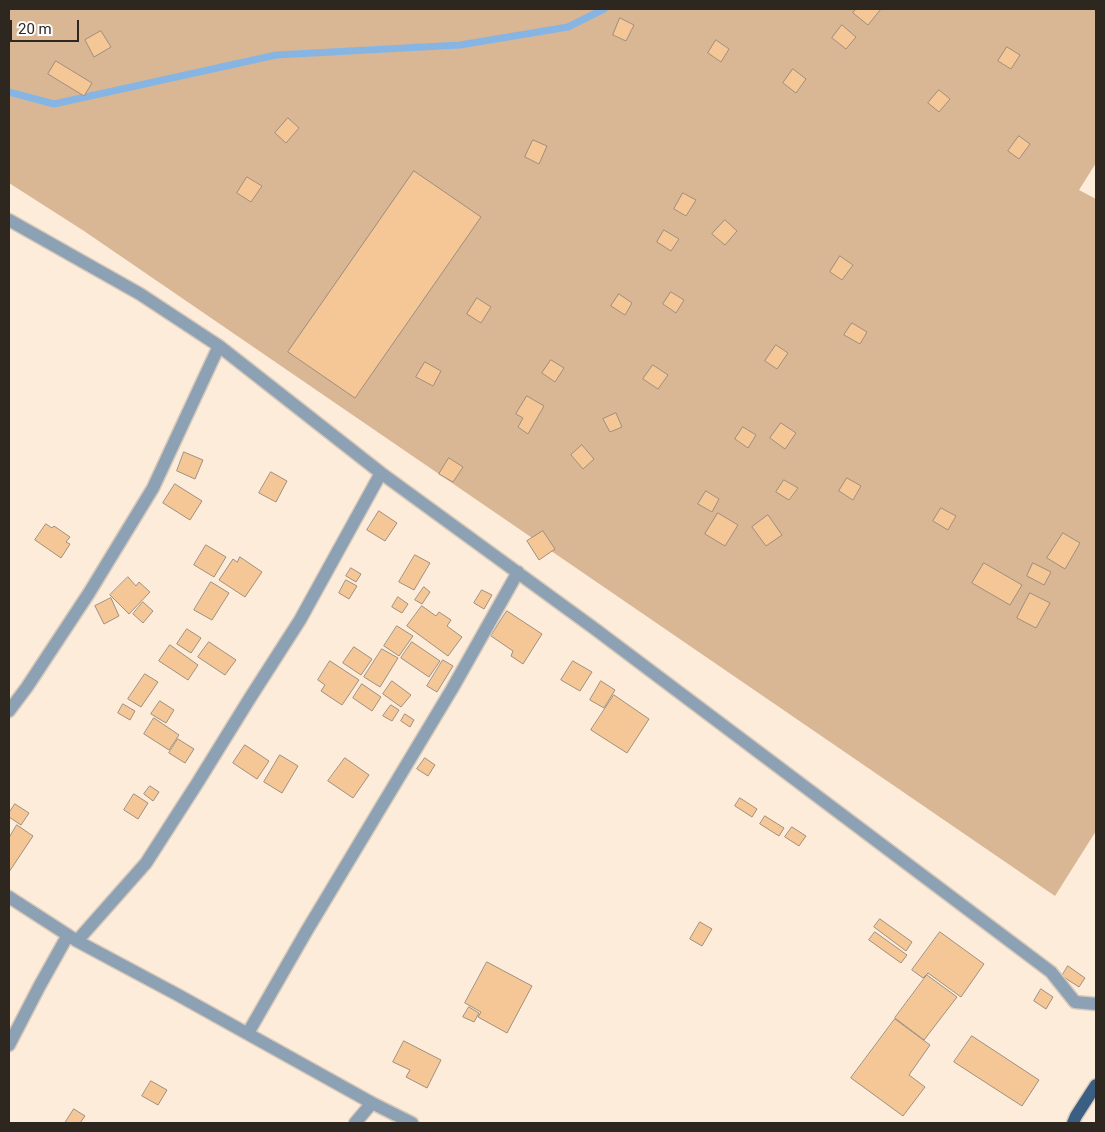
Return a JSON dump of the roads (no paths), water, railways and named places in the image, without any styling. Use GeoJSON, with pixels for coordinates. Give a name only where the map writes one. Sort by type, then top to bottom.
{"type":"FeatureCollection","features":[{"type":"Feature","properties":{"kind":"main road"},"geometry":{"type":"LineString","coordinates":[[1073,1123],[1096,1085]]}},
{"type":"Feature","properties":{"kind":"street"},"geometry":{"type":"LineString","coordinates":[[9,220],[140,294],[219,346],[381,473],[595,629],[1051,972],[1075,1002],[1096,1004]]}},
{"type":"Feature","properties":{"kind":"street"},"geometry":{"type":"LineString","coordinates":[[9,711],[89,593],[154,488],[219,346]]}},
{"type":"Feature","properties":{"kind":"street"},"geometry":{"type":"LineString","coordinates":[[9,1044],[39,987],[72,938],[146,864],[300,620],[381,473]]}},
{"type":"Feature","properties":{"kind":"street"},"geometry":{"type":"LineString","coordinates":[[248,1033],[306,932],[452,689],[518,572]]}},
{"type":"Feature","properties":{"kind":"street"},"geometry":{"type":"LineString","coordinates":[[9,897],[72,938],[248,1033],[372,1103],[412,1123]]}},
{"type":"Feature","properties":{"kind":"street"},"geometry":{"type":"LineString","coordinates":[[355,1123],[372,1103]]}},
{"type":"Feature","properties":{"kind":"waterway"},"geometry":{"type":"LineString","coordinates":[[9,92],[54,104],[276,55],[460,45],[568,27],[604,9]]}}]}
